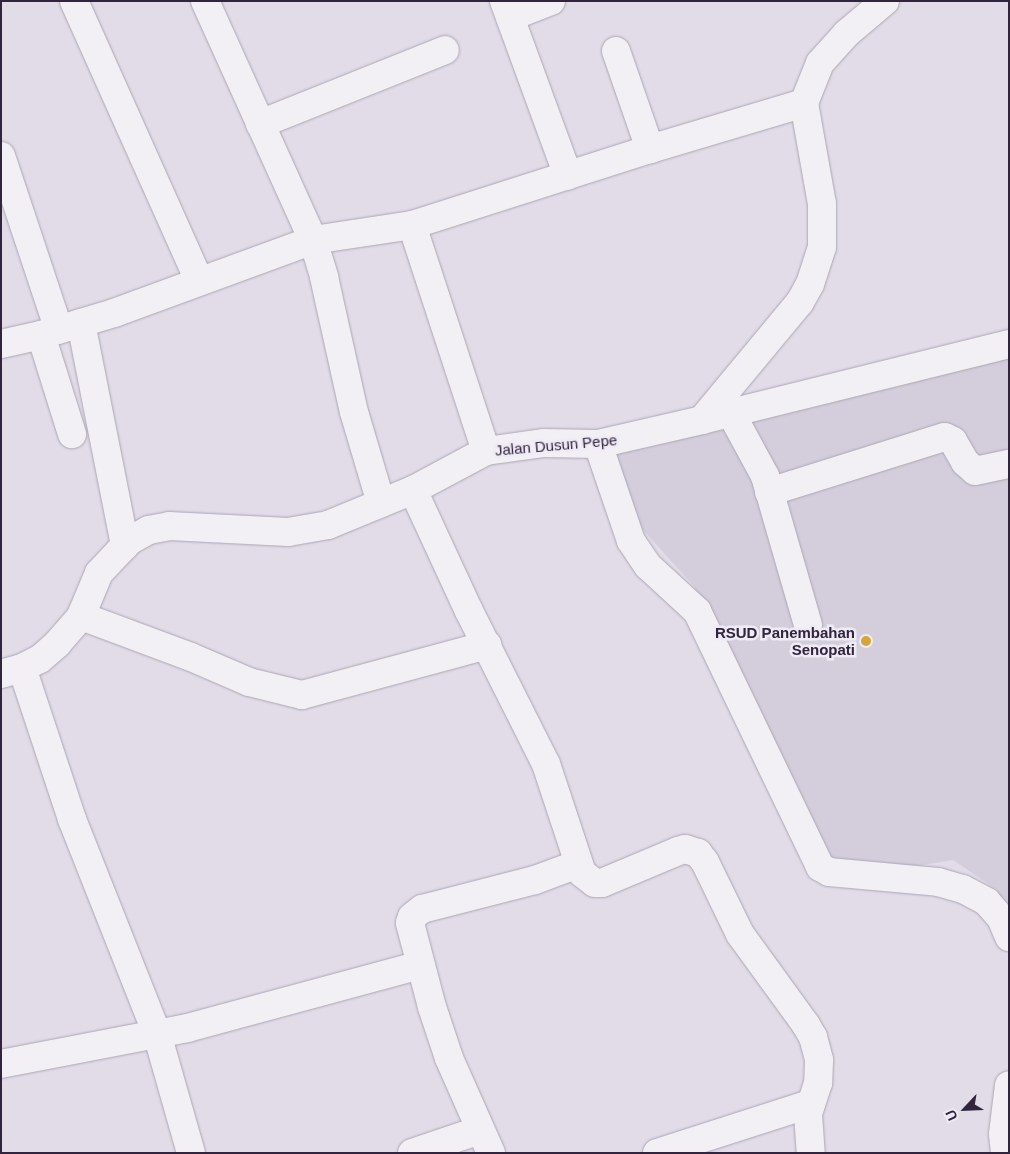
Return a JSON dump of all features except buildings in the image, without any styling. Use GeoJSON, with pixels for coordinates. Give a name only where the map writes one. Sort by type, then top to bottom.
{"type":"FeatureCollection","features":[{"type":"Feature","properties":{"kind":"street"},"geometry":{"type":"LineString","coordinates":[[74,1],[199,281]]}},
{"type":"Feature","properties":{"kind":"street"},"geometry":{"type":"LineString","coordinates":[[205,1],[313,240],[324,277],[354,412],[381,503]]}},
{"type":"Feature","properties":{"kind":"street"},"geometry":{"type":"LineString","coordinates":[[551,1],[507,9],[568,176]]}},
{"type":"Feature","properties":{"kind":"street"},"geometry":{"type":"LineString","coordinates":[[702,420],[800,302],[817,267],[822,247],[822,204],[804,103],[820,63],[846,34],[885,1]]}},
{"type":"Feature","properties":{"kind":"street"},"geometry":{"type":"LineString","coordinates":[[260,124],[445,50]]}},
{"type":"Feature","properties":{"kind":"street"},"geometry":{"type":"LineString","coordinates":[[616,51],[650,149]]}},
{"type":"Feature","properties":{"kind":"street"},"geometry":{"type":"LineString","coordinates":[[1,344],[60,329],[313,240],[412,225],[650,149],[804,103]]}},
{"type":"Feature","properties":{"kind":"street"},"geometry":{"type":"LineString","coordinates":[[1,156],[60,329],[125,546]]}},
{"type":"Feature","properties":{"kind":"street"},"geometry":{"type":"LineString","coordinates":[[412,225],[486,452]]}},
{"type":"Feature","properties":{"kind":"street"},"geometry":{"type":"LineString","coordinates":[[60,329],[72,434]]}},
{"type":"Feature","properties":{"kind":"street","name":"Jalan Dusun Pepe"},"geometry":{"type":"LineString","coordinates":[[12,671],[46,654],[81,616],[99,574],[125,546],[149,530],[169,526],[288,532],[320,526],[413,490],[486,452],[544,443],[598,444],[732,415],[1009,344]]}},
{"type":"Feature","properties":{"kind":"street"},"geometry":{"type":"LineString","coordinates":[[732,415],[759,462],[808,625]]}},
{"type":"Feature","properties":{"kind":"street"},"geometry":{"type":"LineString","coordinates":[[769,492],[945,437],[953,441],[965,462],[975,471],[1009,464]]}},
{"type":"Feature","properties":{"kind":"street"},"geometry":{"type":"LineString","coordinates":[[598,444],[631,541],[648,566],[697,611],[820,867],[829,872],[938,882],[962,889],[987,902],[1001,918],[1009,937]]}},
{"type":"Feature","properties":{"kind":"street"},"geometry":{"type":"LineString","coordinates":[[413,490],[469,611],[546,764],[578,864],[587,879],[602,883],[685,849],[698,854],[705,862],[740,934],[813,1037],[819,1060],[819,1071],[818,1083],[810,1104],[808,1132],[812,1153]]}},
{"type":"Feature","properties":{"kind":"street"},"geometry":{"type":"LineString","coordinates":[[81,616],[191,657],[249,682],[302,695],[487,645]]}},
{"type":"Feature","properties":{"kind":"street"},"geometry":{"type":"LineString","coordinates":[[12,671],[157,1034],[191,1153]]}},
{"type":"Feature","properties":{"kind":"street"},"geometry":{"type":"LineString","coordinates":[[412,1153],[485,1141],[449,1058],[410,923],[416,912],[552,875],[578,864]]}},
{"type":"Feature","properties":{"kind":"street"},"geometry":{"type":"LineString","coordinates":[[1,1064],[187,1028],[421,965]]}},
{"type":"Feature","properties":{"kind":"street"},"geometry":{"type":"LineString","coordinates":[[1005,1153],[1003,1134],[1009,1085]]}},
{"type":"Feature","properties":{"kind":"street"},"geometry":{"type":"LineString","coordinates":[[657,1153],[810,1104]]}},
{"type":"Feature","properties":{"kind":"shaded area","name":"RSUD Panembahan Senopati"},"geometry":{"type":"Polygon","coordinates":[[[1009,344],[1009,918],[997,890],[953,860],[834,880],[753,696],[693,585],[634,520],[607,440],[1009,344]]]}},
{"type":"Feature","properties":{"kind":"place","name":"RSUD Panembahan Senopati"},"geometry":{"type":"Point","coordinates":[866,641]}}]}
